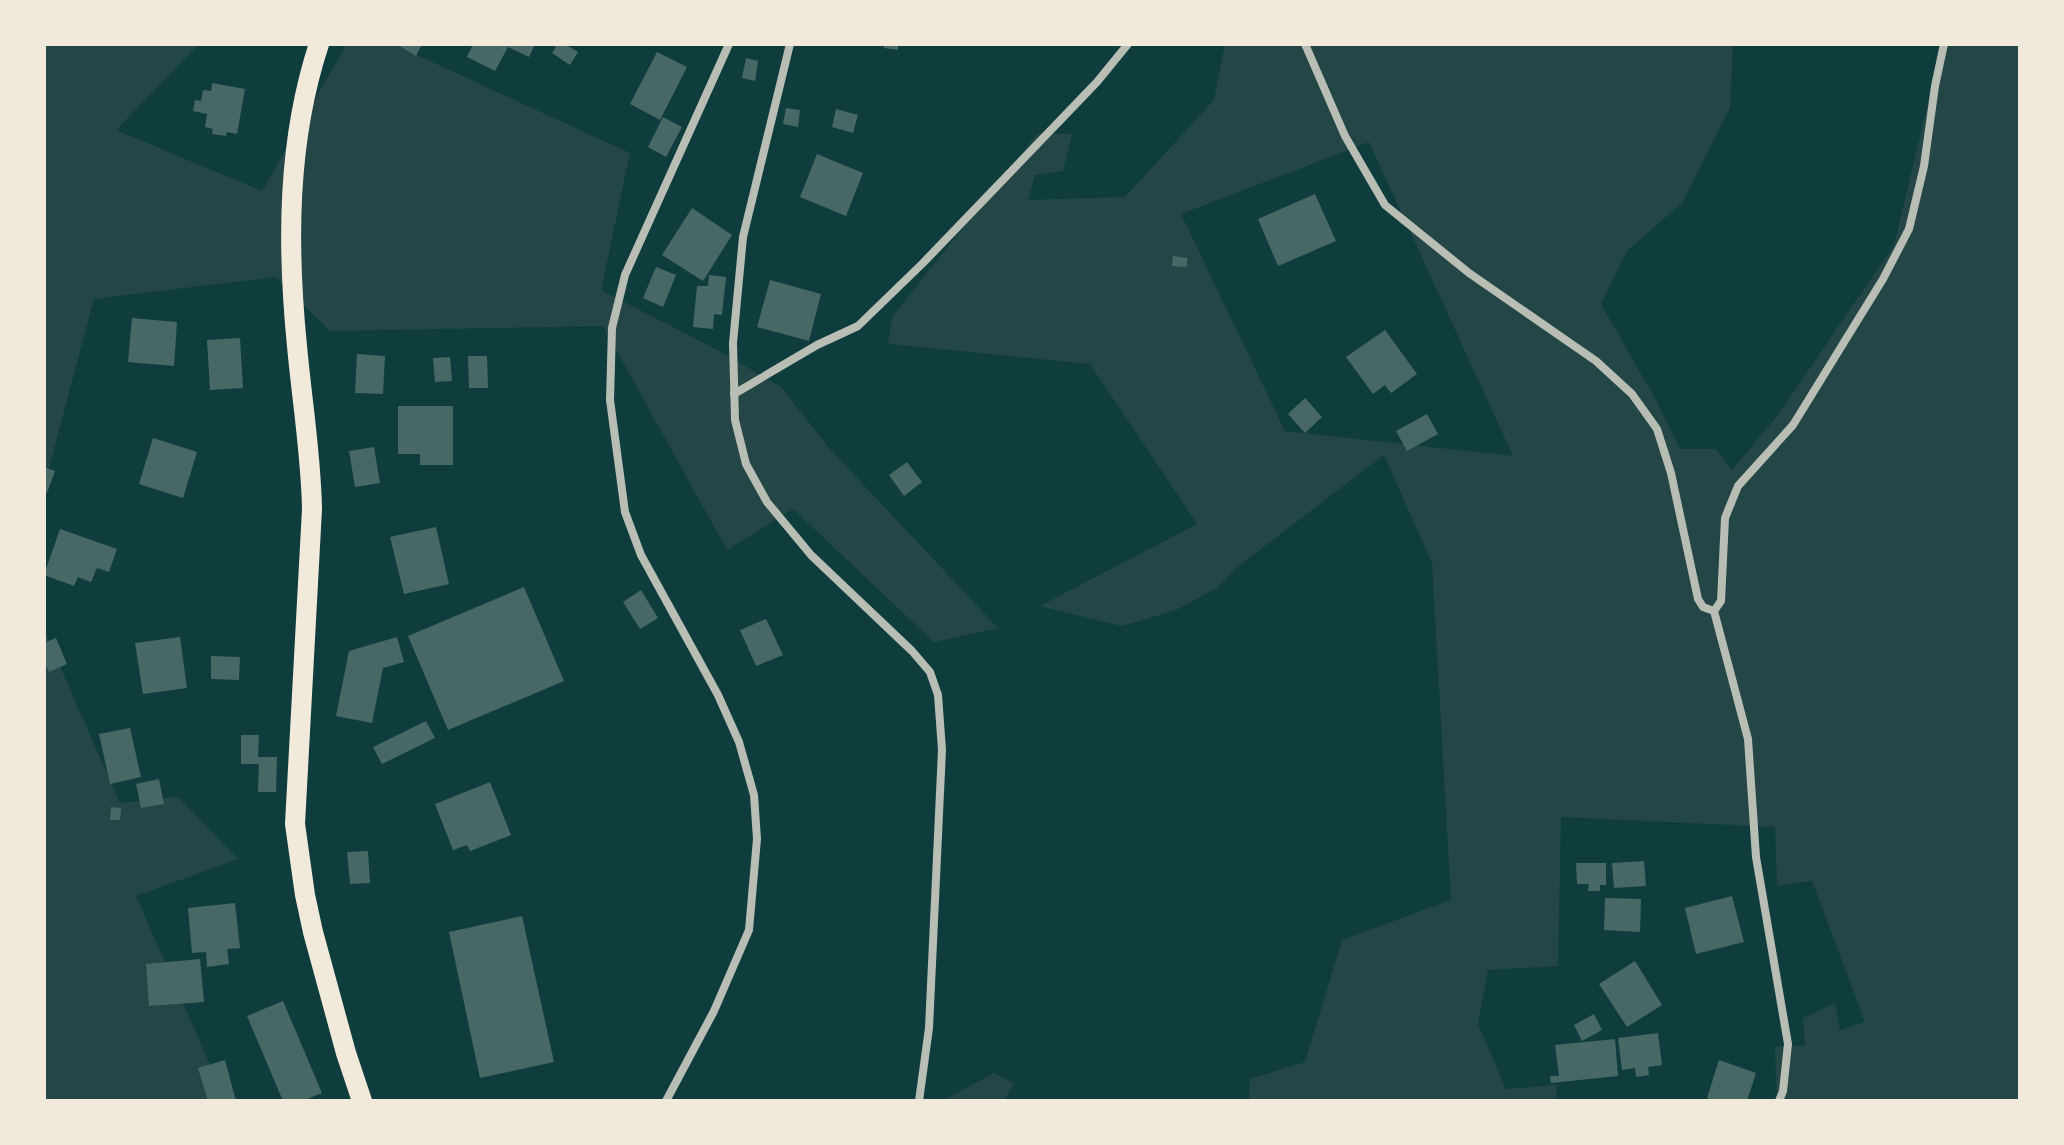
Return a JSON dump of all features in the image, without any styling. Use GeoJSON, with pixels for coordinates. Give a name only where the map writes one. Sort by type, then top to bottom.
{"type":"FeatureCollection","features":[{"type":"Feature","properties":{"kind":"main road"},"geometry":{"type":"LineString","coordinates":[[319,44],[302,101],[292,205],[293,296],[309,445],[312,509],[295,824],[316,945],[362,1101]]}},
{"type":"Feature","properties":{"kind":"street"},"geometry":{"type":"LineString","coordinates":[[666,1101],[714,1011],[749,930],[757,839],[754,795],[739,742],[718,695],[641,555],[625,512],[610,400],[612,328],[625,275],[729,44]]}},
{"type":"Feature","properties":{"kind":"street"},"geometry":{"type":"LineString","coordinates":[[790,44],[743,237],[737,290],[735,420],[746,464],[767,502],[811,555],[912,651],[930,672],[938,695],[942,750],[929,1028],[919,1101]]}},
{"type":"Feature","properties":{"kind":"street"},"geometry":{"type":"LineString","coordinates":[[734,394],[817,345],[858,326],[1077,103],[1128,44]]}},
{"type":"Feature","properties":{"kind":"street"},"geometry":{"type":"LineString","coordinates":[[1305,44],[1345,136],[1385,205],[1469,273],[1596,361],[1632,394],[1657,429],[1671,473],[1698,599],[1703,607],[1714,611]]}},
{"type":"Feature","properties":{"kind":"street"},"geometry":{"type":"LineString","coordinates":[[1779,1101],[1788,1044],[1756,857],[1748,739],[1714,611],[1721,601],[1725,518],[1738,486],[1793,425],[1883,279],[1909,229],[1924,166],[1944,44]]}},
{"type":"Feature","properties":{"kind":"shaded area"},"geometry":{"type":"Polygon","coordinates":[[[44,44],[199,44],[116,130],[262,191],[347,44],[393,44],[630,153],[601,290],[781,387],[830,449],[998,628],[934,642],[793,509],[727,550],[603,326],[330,331],[275,277],[94,299],[44,486],[44,44]]]}},
{"type":"Feature","properties":{"kind":"shaded area"},"geometry":{"type":"Polygon","coordinates":[[[1225,44],[1733,44],[1730,108],[1683,202],[1627,251],[1601,304],[1680,449],[1716,449],[1732,470],[1778,415],[1894,245],[1942,44],[2020,44],[2020,1101],[1777,1101],[1775,1047],[1805,1045],[1803,1018],[1835,1003],[1840,1030],[1865,1022],[1812,881],[1777,886],[1775,827],[1561,817],[1558,966],[1488,970],[1478,1024],[1506,1089],[1557,1085],[1556,1101],[1249,1101],[1250,1079],[1305,1062],[1342,940],[1451,900],[1432,563],[1384,455],[1236,568],[1217,588],[1176,610],[1122,626],[1040,606],[1197,524],[1090,364],[888,344],[892,317],[1038,133],[1072,134],[1063,171],[1035,175],[1028,200],[1125,197],[1214,100],[1225,44]],[[1369,142],[1181,214],[1285,431],[1513,456],[1369,142]]]}},
{"type":"Feature","properties":{"kind":"shaded area"},"geometry":{"type":"Polygon","coordinates":[[[44,630],[120,803],[178,797],[238,859],[136,896],[226,1101],[44,1101],[44,630]]]}},
{"type":"Feature","properties":{"kind":"shaded area"},"geometry":{"type":"Polygon","coordinates":[[[994,1073],[1014,1084],[1003,1101],[944,1100],[994,1073]]]}},
{"type":"Feature","properties":{"kind":"building"},"geometry":{"type":"Polygon","coordinates":[[[396,44],[422,44],[416,56],[396,44]]]}},
{"type":"Feature","properties":{"kind":"building"},"geometry":{"type":"Polygon","coordinates":[[[473,44],[535,44],[529,57],[508,47],[495,71],[467,57],[473,44]]]}},
{"type":"Feature","properties":{"kind":"building"},"geometry":{"type":"Polygon","coordinates":[[[551,44],[570,44],[568,46],[578,52],[570,65],[552,53],[556,47],[551,44]]]}},
{"type":"Feature","properties":{"kind":"building"},"geometry":{"type":"Polygon","coordinates":[[[885,44],[898,44],[898,50],[884,48],[885,44]]]}},
{"type":"Feature","properties":{"kind":"building"},"geometry":{"type":"Polygon","coordinates":[[[657,52],[687,67],[660,120],[630,104],[657,52]]]}},
{"type":"Feature","properties":{"kind":"building"},"geometry":{"type":"Polygon","coordinates":[[[746,58],[758,61],[755,81],[742,78],[746,58]]]}},
{"type":"Feature","properties":{"kind":"building"},"geometry":{"type":"Polygon","coordinates":[[[212,83],[245,89],[237,134],[212,134],[213,129],[205,127],[207,114],[193,111],[195,100],[201,101],[203,90],[211,91],[212,83]]]}},
{"type":"Feature","properties":{"kind":"building"},"geometry":{"type":"Polygon","coordinates":[[[786,108],[800,110],[798,127],[783,124],[786,108]]]}},
{"type":"Feature","properties":{"kind":"building"},"geometry":{"type":"Polygon","coordinates":[[[836,109],[858,115],[853,133],[832,127],[836,109]]]}},
{"type":"Feature","properties":{"kind":"building"},"geometry":{"type":"Polygon","coordinates":[[[663,117],[682,127],[666,157],[648,147],[663,117]]]}},
{"type":"Feature","properties":{"kind":"building"},"geometry":{"type":"Polygon","coordinates":[[[817,154],[863,173],[846,216],[800,197],[817,154]]]}},
{"type":"Feature","properties":{"kind":"building"},"geometry":{"type":"Polygon","coordinates":[[[1315,194],[1336,241],[1278,266],[1258,219],[1315,194]]]}},
{"type":"Feature","properties":{"kind":"building"},"geometry":{"type":"Polygon","coordinates":[[[692,208],[732,235],[703,281],[662,255],[692,208]]]}},
{"type":"Feature","properties":{"kind":"building"},"geometry":{"type":"Polygon","coordinates":[[[1173,256],[1187,258],[1187,267],[1172,266],[1173,256]]]}},
{"type":"Feature","properties":{"kind":"building"},"geometry":{"type":"Polygon","coordinates":[[[656,267],[676,275],[663,307],[643,298],[656,267]]]}},
{"type":"Feature","properties":{"kind":"building"},"geometry":{"type":"Polygon","coordinates":[[[709,275],[726,277],[722,315],[714,314],[713,329],[693,327],[697,286],[708,286],[709,275]]]}},
{"type":"Feature","properties":{"kind":"building"},"geometry":{"type":"Polygon","coordinates":[[[770,280],[821,294],[809,341],[757,327],[770,280]]]}},
{"type":"Feature","properties":{"kind":"building"},"geometry":{"type":"Polygon","coordinates":[[[132,318],[177,322],[174,366],[128,362],[132,318]]]}},
{"type":"Feature","properties":{"kind":"building"},"geometry":{"type":"Polygon","coordinates":[[[1385,330],[1417,374],[1391,393],[1385,385],[1373,394],[1346,357],[1385,330]]]}},
{"type":"Feature","properties":{"kind":"building"},"geometry":{"type":"Polygon","coordinates":[[[240,338],[243,388],[210,390],[207,340],[240,338]]]}},
{"type":"Feature","properties":{"kind":"building"},"geometry":{"type":"Polygon","coordinates":[[[357,354],[385,356],[383,394],[355,393],[357,354]]]}},
{"type":"Feature","properties":{"kind":"building"},"geometry":{"type":"Polygon","coordinates":[[[468,356],[487,356],[488,388],[469,388],[468,356]]]}},
{"type":"Feature","properties":{"kind":"building"},"geometry":{"type":"Polygon","coordinates":[[[450,357],[452,381],[435,382],[433,358],[450,357]]]}},
{"type":"Feature","properties":{"kind":"building"},"geometry":{"type":"Polygon","coordinates":[[[1305,398],[1322,417],[1305,433],[1288,414],[1305,398]]]}},
{"type":"Feature","properties":{"kind":"building"},"geometry":{"type":"Polygon","coordinates":[[[398,406],[453,406],[453,465],[420,465],[420,454],[398,454],[398,406]]]}},
{"type":"Feature","properties":{"kind":"building"},"geometry":{"type":"Polygon","coordinates":[[[1427,414],[1438,434],[1407,451],[1396,431],[1427,414]]]}},
{"type":"Feature","properties":{"kind":"building"},"geometry":{"type":"Polygon","coordinates":[[[153,438],[197,452],[183,498],[139,484],[153,438]]]}},
{"type":"Feature","properties":{"kind":"building"},"geometry":{"type":"Polygon","coordinates":[[[374,447],[380,483],[355,487],[349,451],[374,447]]]}},
{"type":"Feature","properties":{"kind":"building"},"geometry":{"type":"Polygon","coordinates":[[[907,462],[922,482],[904,496],[889,475],[907,462]]]}},
{"type":"Feature","properties":{"kind":"building"},"geometry":{"type":"Polygon","coordinates":[[[44,467],[55,471],[47,493],[44,491],[44,467]]]}},
{"type":"Feature","properties":{"kind":"building"},"geometry":{"type":"Polygon","coordinates":[[[436,527],[449,584],[404,594],[390,537],[436,527]]]}},
{"type":"Feature","properties":{"kind":"building"},"geometry":{"type":"Polygon","coordinates":[[[60,529],[117,549],[109,572],[97,568],[91,582],[78,577],[74,586],[44,575],[60,529]]]}},
{"type":"Feature","properties":{"kind":"building"},"geometry":{"type":"Polygon","coordinates":[[[524,587],[564,681],[448,730],[408,636],[524,587]]]}},
{"type":"Feature","properties":{"kind":"building"},"geometry":{"type":"Polygon","coordinates":[[[641,590],[658,618],[640,629],[623,602],[641,590]]]}},
{"type":"Feature","properties":{"kind":"building"},"geometry":{"type":"Polygon","coordinates":[[[766,619],[783,655],[756,666],[740,630],[766,619]]]}},
{"type":"Feature","properties":{"kind":"building"},"geometry":{"type":"Polygon","coordinates":[[[180,637],[187,688],[143,694],[135,643],[180,637]]]}},
{"type":"Feature","properties":{"kind":"building"},"geometry":{"type":"Polygon","coordinates":[[[397,637],[404,662],[383,668],[372,723],[336,716],[349,651],[397,637]]]}},
{"type":"Feature","properties":{"kind":"building"},"geometry":{"type":"Polygon","coordinates":[[[56,638],[67,664],[49,672],[44,661],[44,643],[56,638]]]}},
{"type":"Feature","properties":{"kind":"building"},"geometry":{"type":"Polygon","coordinates":[[[211,656],[240,657],[239,680],[211,679],[211,656]]]}},
{"type":"Feature","properties":{"kind":"building"},"geometry":{"type":"Polygon","coordinates":[[[426,721],[435,738],[382,764],[373,747],[426,721]]]}},
{"type":"Feature","properties":{"kind":"building"},"geometry":{"type":"Polygon","coordinates":[[[130,728],[141,777],[110,784],[99,734],[130,728]]]}},
{"type":"Feature","properties":{"kind":"building"},"geometry":{"type":"Polygon","coordinates":[[[241,735],[259,735],[258,757],[277,757],[276,792],[258,792],[259,764],[241,764],[241,735]]]}},
{"type":"Feature","properties":{"kind":"building"},"geometry":{"type":"Polygon","coordinates":[[[159,779],[164,804],[141,808],[136,784],[159,779]]]}},
{"type":"Feature","properties":{"kind":"building"},"geometry":{"type":"Polygon","coordinates":[[[490,782],[511,835],[470,851],[467,845],[453,850],[435,804],[490,782]]]}},
{"type":"Feature","properties":{"kind":"building"},"geometry":{"type":"Polygon","coordinates":[[[111,807],[121,808],[120,820],[110,820],[111,807]]]}},
{"type":"Feature","properties":{"kind":"building"},"geometry":{"type":"Polygon","coordinates":[[[368,851],[370,883],[350,884],[347,852],[368,851]]]}},
{"type":"Feature","properties":{"kind":"building"},"geometry":{"type":"Polygon","coordinates":[[[1644,861],[1646,886],[1614,888],[1612,863],[1644,861]]]}},
{"type":"Feature","properties":{"kind":"building"},"geometry":{"type":"Polygon","coordinates":[[[1576,863],[1606,863],[1606,885],[1600,885],[1600,891],[1588,891],[1589,884],[1577,884],[1576,863]]]}},
{"type":"Feature","properties":{"kind":"building"},"geometry":{"type":"Polygon","coordinates":[[[1732,896],[1744,942],[1696,954],[1685,908],[1732,896]]]}},
{"type":"Feature","properties":{"kind":"building"},"geometry":{"type":"Polygon","coordinates":[[[1605,898],[1641,899],[1640,932],[1604,930],[1605,898]]]}},
{"type":"Feature","properties":{"kind":"building"},"geometry":{"type":"Polygon","coordinates":[[[235,903],[240,948],[227,949],[229,964],[207,967],[206,952],[192,953],[188,908],[235,903]]]}},
{"type":"Feature","properties":{"kind":"building"},"geometry":{"type":"Polygon","coordinates":[[[522,916],[554,1062],[480,1078],[449,932],[522,916]]]}},
{"type":"Feature","properties":{"kind":"building"},"geometry":{"type":"Polygon","coordinates":[[[200,959],[204,1002],[149,1006],[146,964],[200,959]]]}},
{"type":"Feature","properties":{"kind":"building"},"geometry":{"type":"Polygon","coordinates":[[[1635,961],[1662,1005],[1627,1027],[1599,984],[1635,961]]]}},
{"type":"Feature","properties":{"kind":"building"},"geometry":{"type":"Polygon","coordinates":[[[283,1001],[322,1093],[302,1101],[283,1101],[247,1016],[283,1001]]]}},
{"type":"Feature","properties":{"kind":"building"},"geometry":{"type":"Polygon","coordinates":[[[1594,1014],[1602,1030],[1582,1041],[1574,1025],[1594,1014]]]}},
{"type":"Feature","properties":{"kind":"building"},"geometry":{"type":"Polygon","coordinates":[[[1658,1033],[1662,1065],[1648,1067],[1649,1075],[1636,1077],[1635,1068],[1622,1070],[1618,1038],[1658,1033]]]}},
{"type":"Feature","properties":{"kind":"building"},"geometry":{"type":"Polygon","coordinates":[[[1615,1039],[1618,1076],[1551,1083],[1550,1076],[1559,1076],[1555,1045],[1615,1039]]]}},
{"type":"Feature","properties":{"kind":"building"},"geometry":{"type":"Polygon","coordinates":[[[225,1060],[236,1101],[208,1101],[198,1068],[225,1060]]]}},
{"type":"Feature","properties":{"kind":"building"},"geometry":{"type":"Polygon","coordinates":[[[1719,1060],[1756,1073],[1747,1101],[1707,1098],[1719,1060]]]}}]}
